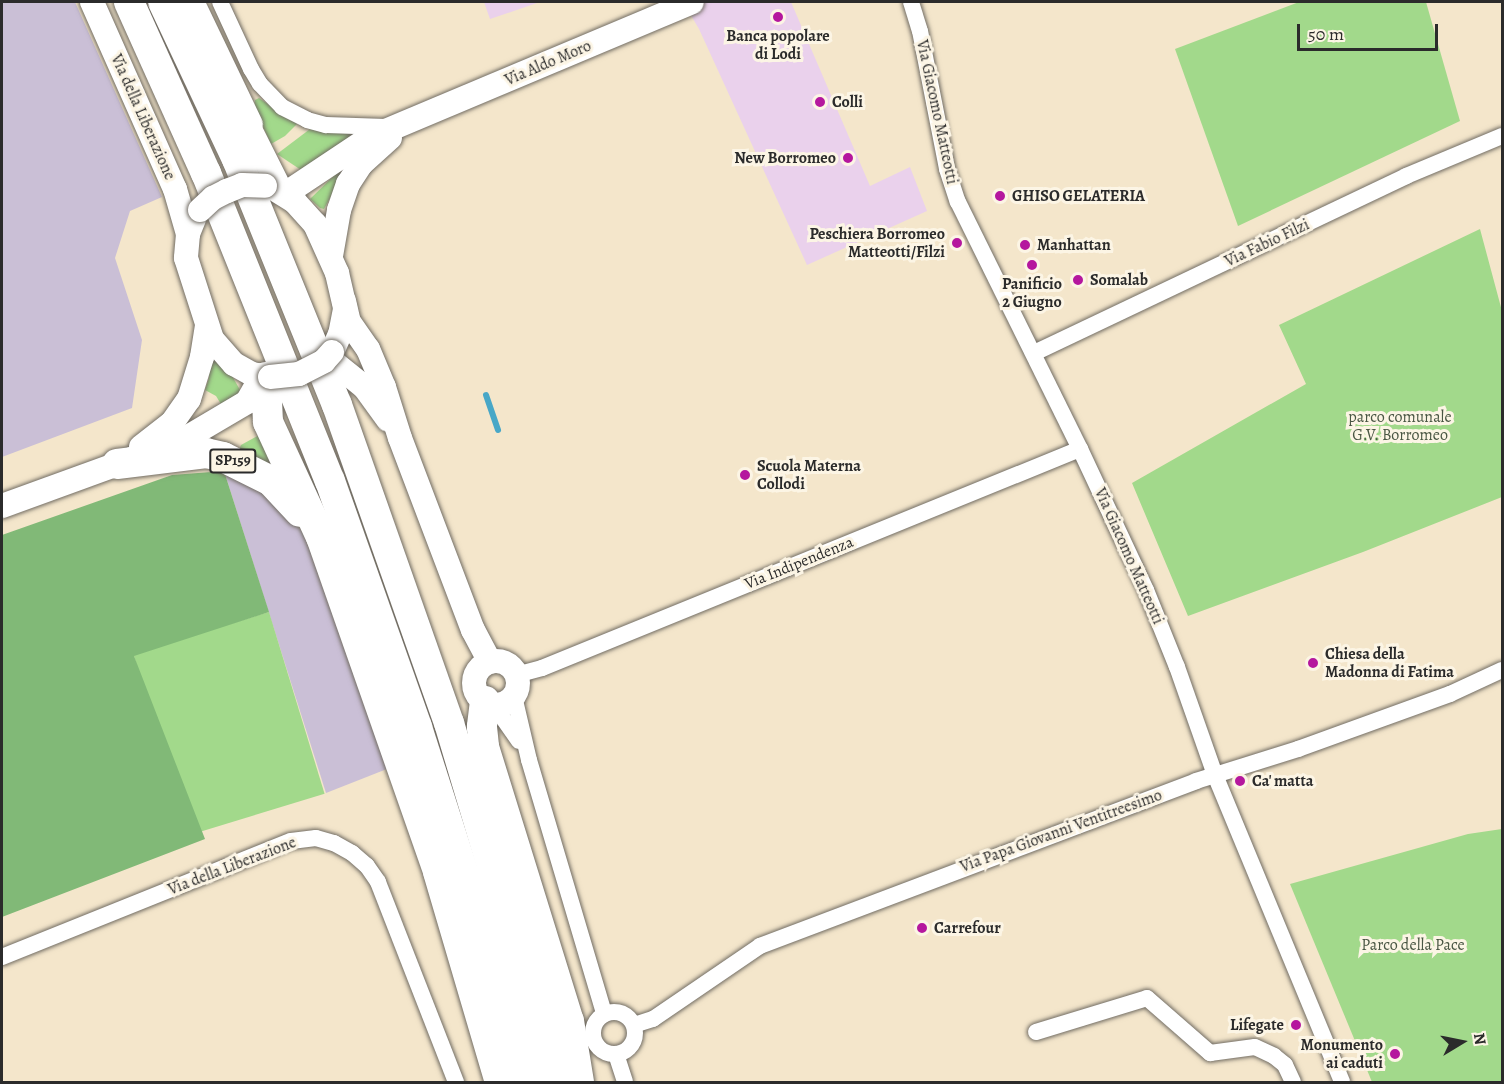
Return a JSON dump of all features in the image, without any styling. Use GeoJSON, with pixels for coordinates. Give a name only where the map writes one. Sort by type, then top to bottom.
{"type":"FeatureCollection","features":[{"type":"Feature","properties":{"kind":"highway"},"geometry":{"type":"LineString","coordinates":[[129,2],[206,173],[330,481],[417,727],[530,1083]]}},
{"type":"Feature","properties":{"kind":"highway"},"geometry":{"type":"LineString","coordinates":[[163,2],[237,159],[337,405],[448,723],[557,1083]]}},
{"type":"Feature","properties":{"kind":"highway"},"geometry":{"type":"LineString","coordinates":[[189,2],[249,126]]}},
{"type":"Feature","properties":{"kind":"highway"},"geometry":{"type":"LineString","coordinates":[[266,376],[268,422],[321,537],[438,872],[500,1083]]}},
{"type":"Feature","properties":{"kind":"highway","name":"SP159"},"geometry":{"type":"LineString","coordinates":[[117,464],[206,453],[223,457],[250,469],[280,488],[321,537]]}},
{"type":"Feature","properties":{"kind":"highway"},"geometry":{"type":"LineString","coordinates":[[502,694],[482,727],[484,747],[569,1022],[579,1083]]}},
{"type":"Feature","properties":{"kind":"street","name":"Via della Liberazione"},"geometry":{"type":"LineString","coordinates":[[92,2],[175,189],[188,234]]}},
{"type":"Feature","properties":{"kind":"street"},"geometry":{"type":"LineString","coordinates":[[220,2],[255,76],[271,96],[300,117],[319,124],[344,127],[405,124]]}},
{"type":"Feature","properties":{"kind":"street","name":"Via Aldo Moro"},"geometry":{"type":"LineString","coordinates":[[277,190],[310,179],[358,144],[692,2]]}},
{"type":"Feature","properties":{"kind":"street","name":"Via Giacomo Matteotti"},"geometry":{"type":"LineString","coordinates":[[911,2],[920,31],[951,183],[1080,449],[1161,625],[1215,775],[1342,1083]]}},
{"type":"Feature","properties":{"kind":"street","name":"Via Giacomo Matteotti"},"geometry":{"type":"LineString","coordinates":[[918,2],[920,31]]}},
{"type":"Feature","properties":{"kind":"street"},"geometry":{"type":"LineString","coordinates":[[243,52],[247,72],[245,112],[249,126],[277,190],[315,224],[331,256],[349,322],[374,361],[400,438],[474,630],[484,667],[475,688],[502,694]]}},
{"type":"Feature","properties":{"kind":"street","name":"Via Aldo Moro"},"geometry":{"type":"LineString","coordinates":[[331,256],[341,203],[351,179],[366,159],[405,124]]}},
{"type":"Feature","properties":{"kind":"street","name":"Via Fabio Filzi"},"geometry":{"type":"LineString","coordinates":[[1034,353],[1406,176],[1503,136]]}},
{"type":"Feature","properties":{"kind":"street"},"geometry":{"type":"LineString","coordinates":[[277,190],[251,184],[213,198],[200,210],[188,234],[185,250],[188,271],[207,326],[225,357],[243,370],[266,376],[294,375],[329,361],[343,323],[344,301]]}},
{"type":"Feature","properties":{"kind":"street","name":"SP159"},"geometry":{"type":"LineString","coordinates":[[117,464],[157,437],[185,406],[194,391],[207,326]]}},
{"type":"Feature","properties":{"kind":"street"},"geometry":{"type":"LineString","coordinates":[[329,361],[364,388],[400,438]]}},
{"type":"Feature","properties":{"kind":"street","name":"SP159"},"geometry":{"type":"LineString","coordinates":[[2,506],[181,441],[247,402],[266,376]]}},
{"type":"Feature","properties":{"kind":"street","name":"Via Indipendenza"},"geometry":{"type":"LineString","coordinates":[[502,694],[542,668],[1080,449]]}},
{"type":"Feature","properties":{"kind":"street"},"geometry":{"type":"LineString","coordinates":[[484,667],[496,661],[508,665],[502,694],[529,760],[604,1014]]}},
{"type":"Feature","properties":{"kind":"street","name":"Via Papa Giovanni Ventitreesimo"},"geometry":{"type":"LineString","coordinates":[[634,1025],[653,1019],[760,946],[1215,775],[1298,749],[1450,694],[1503,670]]}},
{"type":"Feature","properties":{"kind":"street","name":"Via della Liberazione"},"geometry":{"type":"LineString","coordinates":[[2,957],[42,939],[291,841],[316,838],[334,843],[367,866],[383,891],[456,1083]]}},
{"type":"Feature","properties":{"kind":"street","name":"Via della Liberazione"},"geometry":{"type":"LineString","coordinates":[[2,942],[42,939]]}},
{"type":"Feature","properties":{"kind":"street"},"geometry":{"type":"LineString","coordinates":[[1036,1032],[1147,998],[1210,1053],[1255,1047],[1274,1056],[1285,1065],[1293,1083]]}},
{"type":"Feature","properties":{"kind":"street"},"geometry":{"type":"LineString","coordinates":[[622,1012],[634,1025],[633,1044],[616,1054],[601,1050],[594,1042],[594,1026],[604,1014],[622,1012]]}},
{"type":"Feature","properties":{"kind":"street"},"geometry":{"type":"LineString","coordinates":[[616,1054],[625,1083]]}},
{"type":"Feature","properties":{"kind":"shaded area"},"geometry":{"type":"Polygon","coordinates":[[[2,2],[75,2],[162,197],[130,211],[115,258],[142,340],[132,408],[2,457],[2,2]]]}},
{"type":"Feature","properties":{"kind":"shaded area"},"geometry":{"type":"Polygon","coordinates":[[[484,2],[540,2],[490,19],[484,2]]]}},
{"type":"Feature","properties":{"kind":"shaded area"},"geometry":{"type":"Polygon","coordinates":[[[683,2],[791,2],[870,186],[910,167],[927,211],[807,265],[699,29],[683,2]]]}},
{"type":"Feature","properties":{"kind":"shaded area"},"geometry":{"type":"Polygon","coordinates":[[[224,471],[266,490],[315,546],[392,767],[326,793],[224,471]]]}},
{"type":"Feature","properties":{"kind":"green space"},"geometry":{"type":"Polygon","coordinates":[[[1299,2],[1426,2],[1460,121],[1238,226],[1175,49],[1299,2]]]}},
{"type":"Feature","properties":{"kind":"green space"},"geometry":{"type":"Polygon","coordinates":[[[259,98],[297,124],[285,136],[271,144],[254,107],[255,100],[259,98]]]}},
{"type":"Feature","properties":{"kind":"green space"},"geometry":{"type":"Polygon","coordinates":[[[310,129],[354,134],[301,170],[277,154],[310,129]]]}},
{"type":"Feature","properties":{"kind":"green space"},"geometry":{"type":"Polygon","coordinates":[[[352,158],[324,209],[320,208],[310,199],[352,158]]]}},
{"type":"Feature","properties":{"kind":"green space","name":"parco comunale G.V. Borromeo"},"geometry":{"type":"Polygon","coordinates":[[[1480,229],[1502,311],[1502,497],[1363,552],[1188,616],[1132,483],[1306,384],[1279,325],[1480,229]]]}},
{"type":"Feature","properties":{"kind":"green space"},"geometry":{"type":"Polygon","coordinates":[[[210,351],[231,374],[244,397],[224,409],[216,396],[205,390],[209,378],[210,351]]]}},
{"type":"Feature","properties":{"kind":"green space"},"geometry":{"type":"Polygon","coordinates":[[[263,433],[284,474],[239,450],[241,445],[263,433]]]}},
{"type":"Feature","properties":{"kind":"green space"},"geometry":{"type":"Polygon","coordinates":[[[224,471],[269,612],[134,656],[205,839],[2,917],[2,535],[172,475],[224,471]]]}},
{"type":"Feature","properties":{"kind":"green space"},"geometry":{"type":"Polygon","coordinates":[[[269,612],[325,794],[189,835],[133,654],[269,612]]]}},
{"type":"Feature","properties":{"kind":"green space","name":"Parco della Pace"},"geometry":{"type":"Polygon","coordinates":[[[1502,829],[1502,1082],[1372,1082],[1290,884],[1468,834],[1502,829]]]}},
{"type":"Feature","properties":{"kind":"waterway"},"geometry":{"type":"LineString","coordinates":[[486,395],[498,430]]}},
{"type":"Feature","properties":{"kind":"place","name":"Banca popolare di Lodi"},"geometry":{"type":"Point","coordinates":[778,17]}},
{"type":"Feature","properties":{"kind":"place","name":"Colli"},"geometry":{"type":"Point","coordinates":[820,102]}},
{"type":"Feature","properties":{"kind":"place","name":"New Borromeo"},"geometry":{"type":"Point","coordinates":[848,158]}},
{"type":"Feature","properties":{"kind":"place","name":"GHISO GELATERIA"},"geometry":{"type":"Point","coordinates":[1000,196]}},
{"type":"Feature","properties":{"kind":"place","name":"Peschiera Borromeo Matteotti/Filzi"},"geometry":{"type":"Point","coordinates":[957,243]}},
{"type":"Feature","properties":{"kind":"place","name":"Manhattan"},"geometry":{"type":"Point","coordinates":[1025,245]}},
{"type":"Feature","properties":{"kind":"place","name":"Panificio 2 Giugno"},"geometry":{"type":"Point","coordinates":[1032,265]}},
{"type":"Feature","properties":{"kind":"place","name":"Somalab"},"geometry":{"type":"Point","coordinates":[1078,280]}},
{"type":"Feature","properties":{"kind":"place","name":"Scuola Materna Collodi"},"geometry":{"type":"Point","coordinates":[745,475]}},
{"type":"Feature","properties":{"kind":"place","name":"Chiesa della Madonna di Fatima"},"geometry":{"type":"Point","coordinates":[1313,663]}},
{"type":"Feature","properties":{"kind":"place","name":"Ca' matta"},"geometry":{"type":"Point","coordinates":[1240,781]}},
{"type":"Feature","properties":{"kind":"place","name":"Carrefour"},"geometry":{"type":"Point","coordinates":[922,928]}},
{"type":"Feature","properties":{"kind":"place","name":"Lifegate"},"geometry":{"type":"Point","coordinates":[1296,1025]}},
{"type":"Feature","properties":{"kind":"place","name":"Monumento ai caduti"},"geometry":{"type":"Point","coordinates":[1395,1054]}}]}
